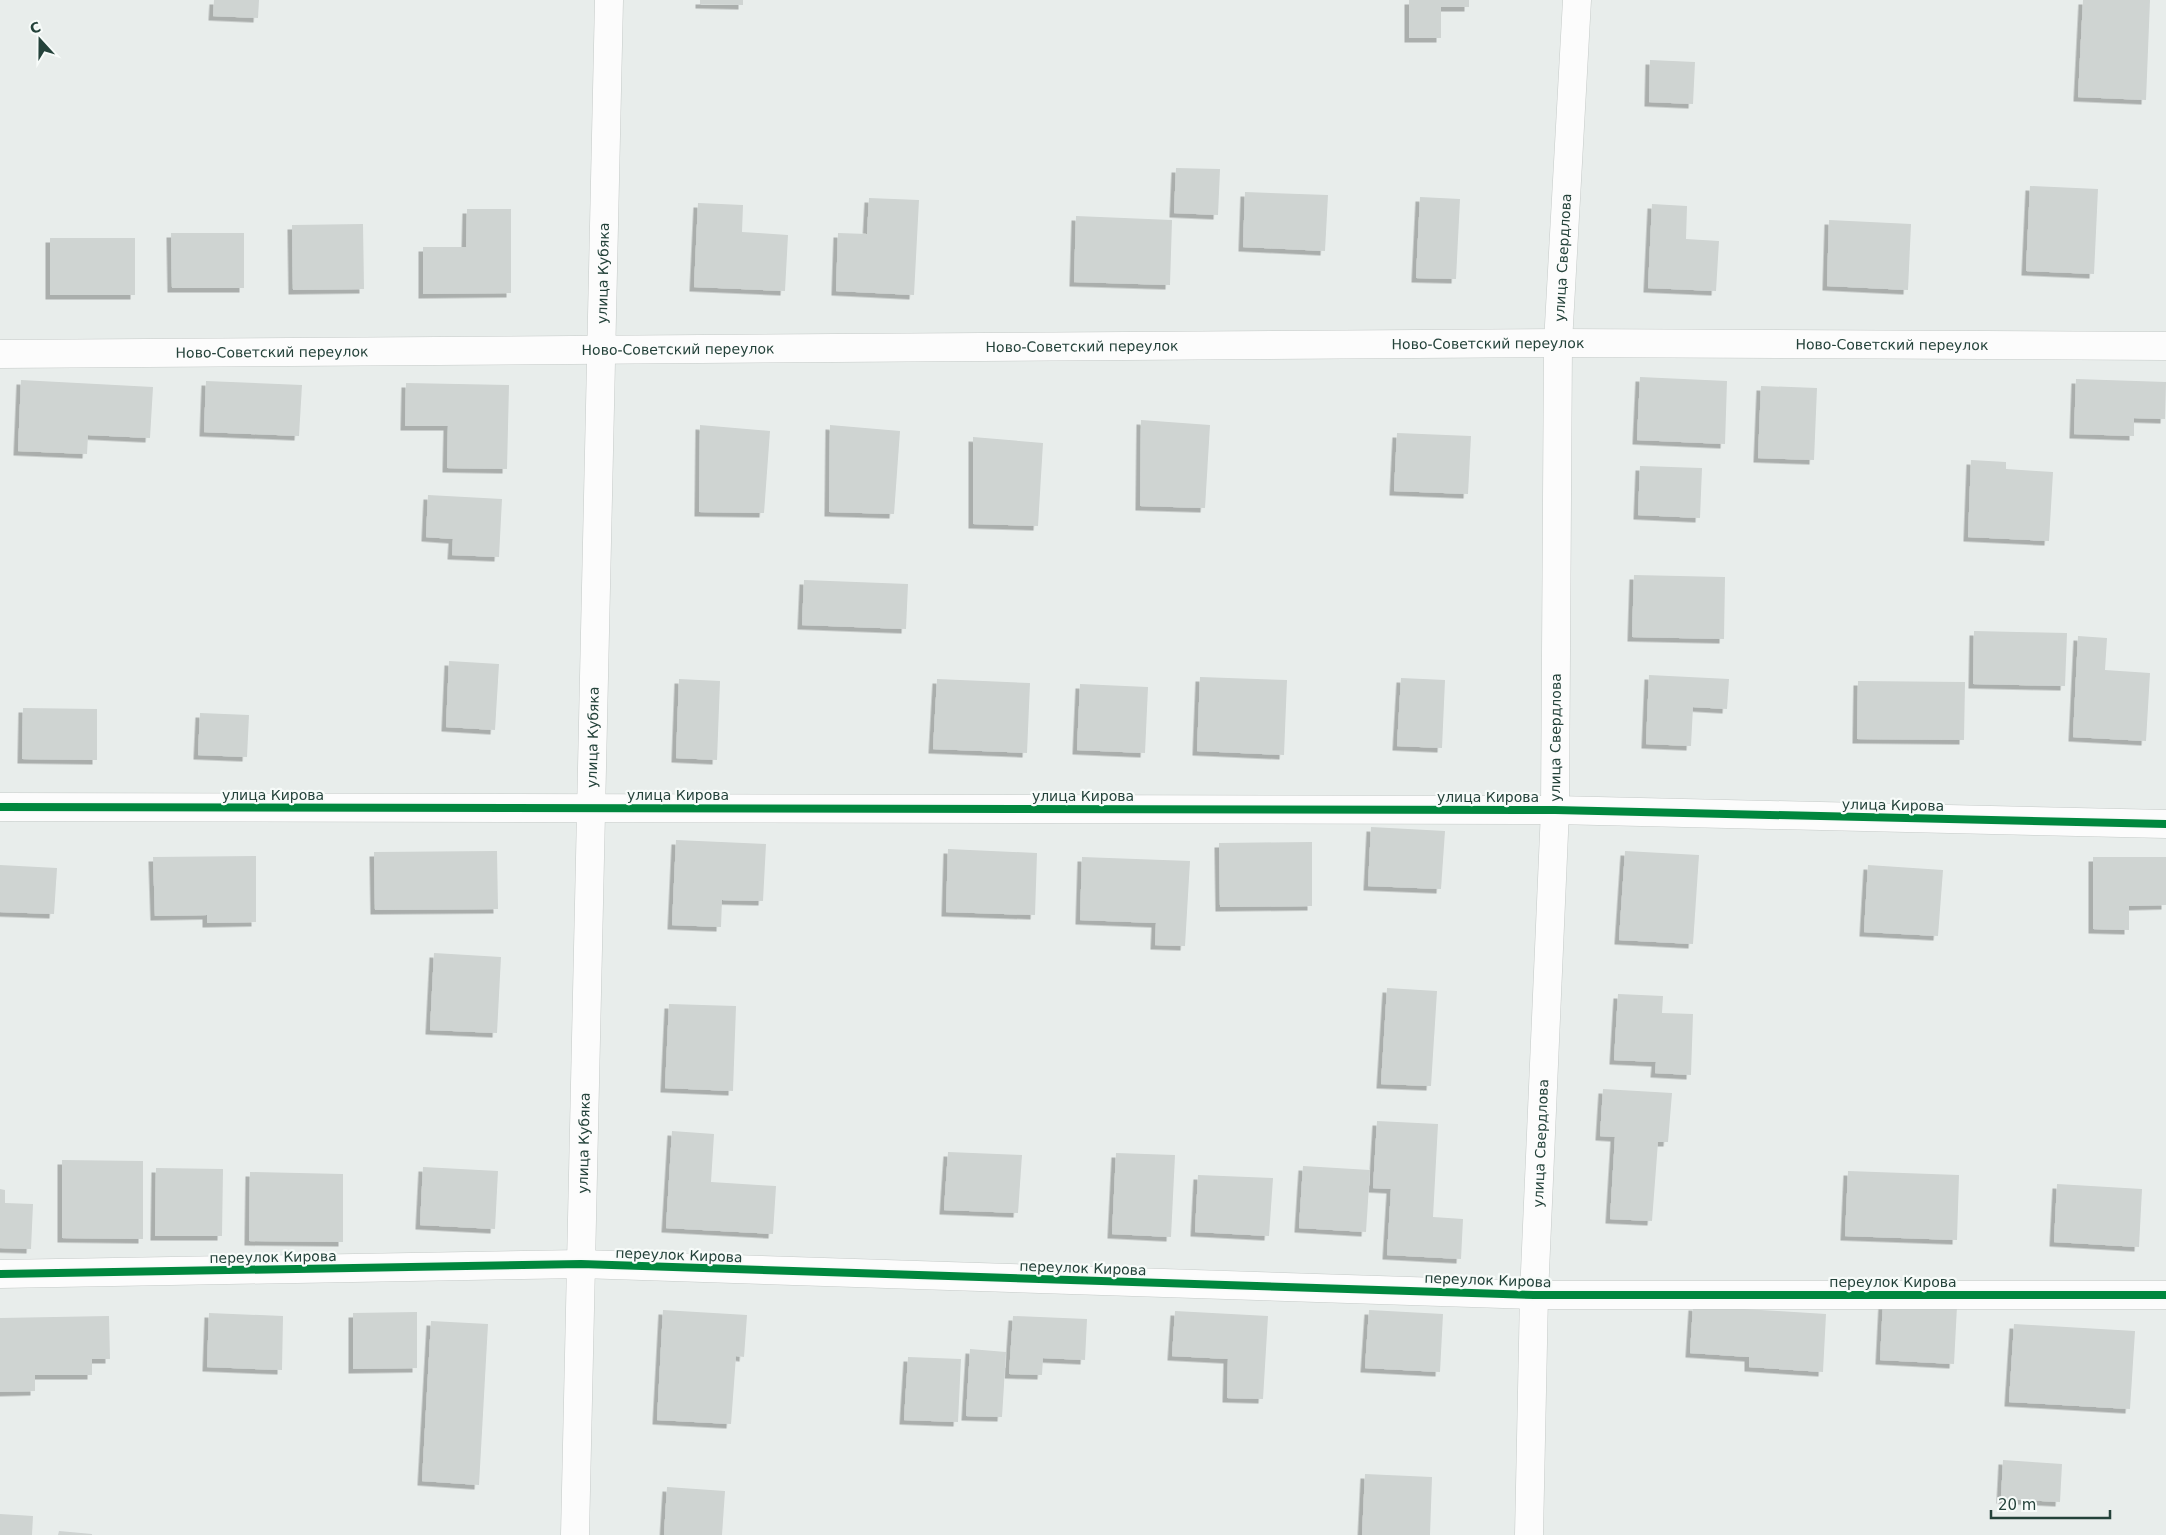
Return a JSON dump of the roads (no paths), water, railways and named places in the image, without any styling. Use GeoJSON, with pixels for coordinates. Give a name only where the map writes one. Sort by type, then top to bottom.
{"type":"FeatureCollection","features":[{"type":"Feature","properties":{"kind":"street","name":"улица Кубяка"},"geometry":{"type":"LineString","coordinates":[[575,1535],[590,808],[603,350],[609,0]]}},
{"type":"Feature","properties":{"kind":"street","name":"улица Свердлова"},"geometry":{"type":"LineString","coordinates":[[1529,1535],[1534,1295],[1555,810],[1558,343],[1577,0]]}},
{"type":"Feature","properties":{"kind":"street","name":"Ново-Советский переулок"},"geometry":{"type":"LineString","coordinates":[[0,354],[1558,343],[2166,346]]}},
{"type":"Feature","properties":{"kind":"street","name":"улица Кирова"},"geometry":{"type":"LineString","coordinates":[[0,807],[1555,810],[2166,824]]}},
{"type":"Feature","properties":{"kind":"street","name":"переулок Кирова"},"geometry":{"type":"LineString","coordinates":[[0,1274],[581,1264],[1534,1295],[2166,1295]]}}]}
